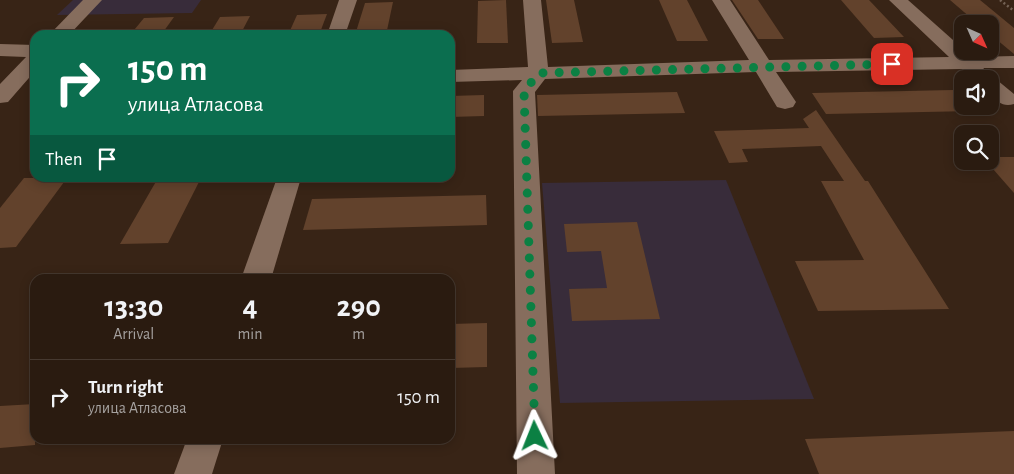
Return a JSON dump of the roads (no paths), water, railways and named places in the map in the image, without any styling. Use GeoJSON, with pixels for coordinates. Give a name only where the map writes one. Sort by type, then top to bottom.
{"type":"FeatureCollection","features":[{"type":"Feature","properties":{"kind":"street"},"geometry":{"type":"LineString","coordinates":[[63,30],[93,0]]}},
{"type":"Feature","properties":{"kind":"street"},"geometry":{"type":"LineString","coordinates":[[338,30],[348,0]]}},
{"type":"Feature","properties":{"kind":"street"},"geometry":{"type":"LineString","coordinates":[[532,0],[539,73],[524,91],[536,474]]}},
{"type":"Feature","properties":{"kind":"street"},"geometry":{"type":"LineString","coordinates":[[721,0],[785,102]]}},
{"type":"Feature","properties":{"kind":"street"},"geometry":{"type":"LineString","coordinates":[[898,0],[975,70]]}},
{"type":"Feature","properties":{"kind":"street"},"geometry":{"type":"LineString","coordinates":[[0,50],[30,51]]}},
{"type":"Feature","properties":{"kind":"street"},"geometry":{"type":"LineString","coordinates":[[455,76],[762,66],[1014,62]]}},
{"type":"Feature","properties":{"kind":"street"},"geometry":{"type":"LineString","coordinates":[[0,97],[30,64]]}},
{"type":"Feature","properties":{"kind":"street"},"geometry":{"type":"LineString","coordinates":[[999,92],[1007,99]]}},
{"type":"Feature","properties":{"kind":"street"},"geometry":{"type":"LineString","coordinates":[[258,274],[288,182]]}},
{"type":"Feature","properties":{"kind":"street"},"geometry":{"type":"LineString","coordinates":[[193,474],[203,444]]}}]}
